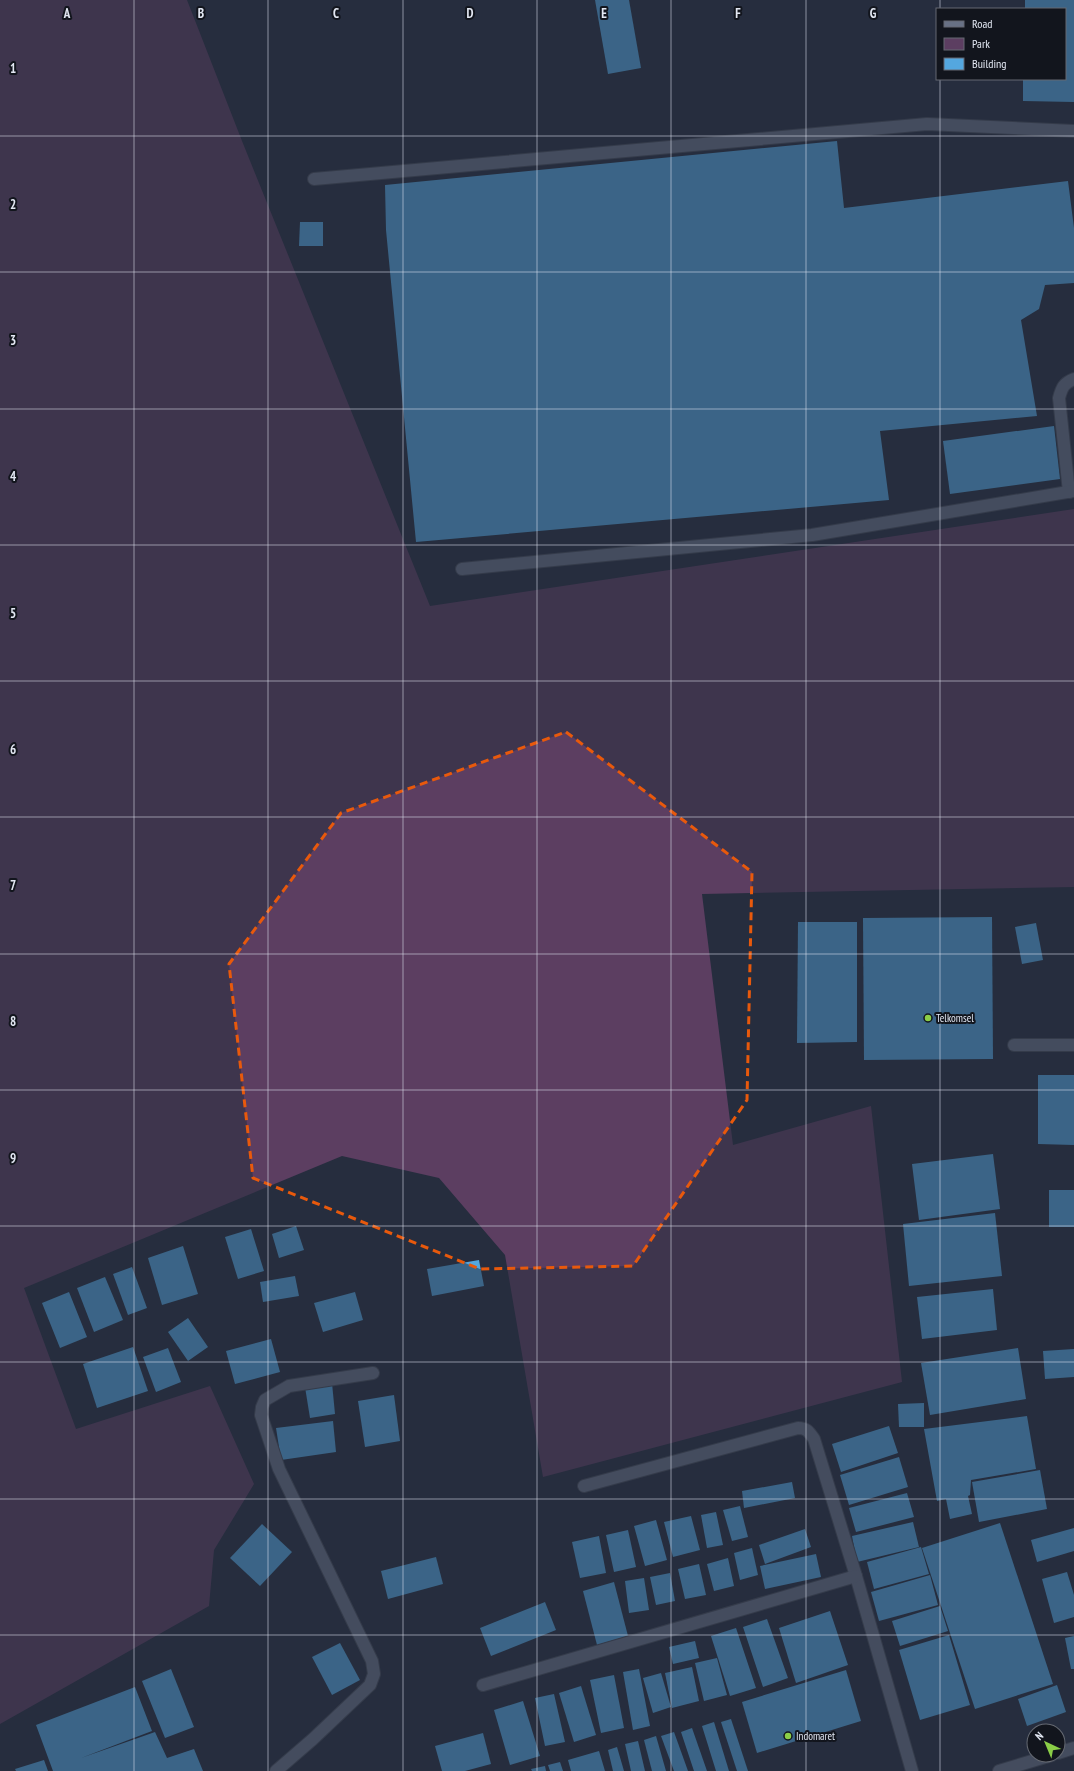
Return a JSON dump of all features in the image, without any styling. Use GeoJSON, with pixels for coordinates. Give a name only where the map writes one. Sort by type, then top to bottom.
{"type":"FeatureCollection","features":[{"type":"Feature","properties":{"kind":"street"},"geometry":{"type":"LineString","coordinates":[[314,179],[927,124],[1074,131]]}},
{"type":"Feature","properties":{"kind":"street"},"geometry":{"type":"LineString","coordinates":[[462,569],[812,534],[1071,492],[1059,398],[1062,388],[1066,382],[1074,379]]}},
{"type":"Feature","properties":{"kind":"street"},"geometry":{"type":"LineString","coordinates":[[1014,1044],[1074,1045]]}},
{"type":"Feature","properties":{"kind":"street"},"geometry":{"type":"LineString","coordinates":[[276,1771],[313,1739],[370,1684],[374,1674],[372,1661],[279,1469],[262,1421],[262,1407],[265,1400],[289,1386],[373,1373]]}},
{"type":"Feature","properties":{"kind":"street"},"geometry":{"type":"LineString","coordinates":[[584,1486],[798,1428],[803,1428],[809,1431],[814,1440],[856,1576],[912,1771]]}},
{"type":"Feature","properties":{"kind":"street"},"geometry":{"type":"LineString","coordinates":[[483,1685],[856,1576]]}},
{"type":"Feature","properties":{"kind":"street"},"geometry":{"type":"LineString","coordinates":[[999,1771],[1026,1763]]}},
{"type":"Feature","properties":{"kind":"highlighted area"},"geometry":{"type":"Polygon","coordinates":[[[566,732],[752,872],[747,1100],[633,1266],[480,1269],[253,1178],[229,964],[341,813],[566,732]]]}},
{"type":"Feature","properties":{"kind":"green space"},"geometry":{"type":"Polygon","coordinates":[[[0,0],[187,0],[242,141],[430,606],[1074,509],[1074,887],[702,894],[733,1145],[871,1106],[902,1382],[543,1477],[505,1255],[439,1178],[342,1156],[24,1288],[76,1429],[210,1386],[254,1484],[214,1550],[209,1606],[0,1724],[0,0]]]}},
{"type":"Feature","properties":{"kind":"building"},"geometry":{"type":"Polygon","coordinates":[[[595,0],[629,0],[641,68],[608,74],[595,0]]]}},
{"type":"Feature","properties":{"kind":"building"},"geometry":{"type":"Polygon","coordinates":[[[1025,0],[1074,0],[1074,102],[1023,101],[1023,80],[1066,80],[1066,8],[1025,8],[1025,0]]]}},
{"type":"Feature","properties":{"kind":"building"},"geometry":{"type":"Polygon","coordinates":[[[837,141],[844,208],[1068,181],[1074,228],[1074,283],[1045,285],[1039,309],[1021,320],[1037,416],[880,431],[889,500],[416,542],[386,230],[385,185],[837,141]]]}},
{"type":"Feature","properties":{"kind":"building"},"geometry":{"type":"Polygon","coordinates":[[[300,222],[323,222],[323,246],[299,246],[300,222]]]}},
{"type":"Feature","properties":{"kind":"building"},"geometry":{"type":"Polygon","coordinates":[[[1054,426],[1060,479],[950,494],[943,441],[1054,426]]]}},
{"type":"Feature","properties":{"kind":"building","name":"Telkomsel"},"geometry":{"type":"Polygon","coordinates":[[[992,917],[993,1059],[864,1060],[863,918],[992,917]]]}},
{"type":"Feature","properties":{"kind":"building"},"geometry":{"type":"Polygon","coordinates":[[[798,922],[857,922],[857,1042],[797,1043],[798,922]]]}},
{"type":"Feature","properties":{"kind":"building"},"geometry":{"type":"Polygon","coordinates":[[[1036,923],[1043,960],[1022,964],[1015,927],[1036,923]]]}},
{"type":"Feature","properties":{"kind":"building"},"geometry":{"type":"Polygon","coordinates":[[[1038,1075],[1074,1075],[1074,1145],[1038,1144],[1038,1075]]]}},
{"type":"Feature","properties":{"kind":"building"},"geometry":{"type":"Polygon","coordinates":[[[993,1154],[1000,1209],[919,1220],[912,1164],[993,1154]]]}},
{"type":"Feature","properties":{"kind":"building"},"geometry":{"type":"Polygon","coordinates":[[[1049,1190],[1074,1190],[1074,1227],[1049,1227],[1049,1190]]]}},
{"type":"Feature","properties":{"kind":"building"},"geometry":{"type":"Polygon","coordinates":[[[995,1213],[1002,1276],[909,1286],[903,1224],[995,1213]]]}},
{"type":"Feature","properties":{"kind":"building"},"geometry":{"type":"Polygon","coordinates":[[[296,1226],[304,1250],[279,1258],[272,1234],[296,1226]]]}},
{"type":"Feature","properties":{"kind":"building"},"geometry":{"type":"Polygon","coordinates":[[[251,1229],[264,1271],[238,1279],[225,1237],[251,1229]]]}},
{"type":"Feature","properties":{"kind":"building"},"geometry":{"type":"Polygon","coordinates":[[[183,1246],[198,1294],[162,1305],[148,1258],[183,1246]]]}},
{"type":"Feature","properties":{"kind":"building"},"geometry":{"type":"Polygon","coordinates":[[[479,1260],[484,1286],[432,1296],[427,1269],[479,1260]]]}},
{"type":"Feature","properties":{"kind":"building"},"geometry":{"type":"Polygon","coordinates":[[[132,1267],[147,1308],[128,1315],[113,1274],[132,1267]]]}},
{"type":"Feature","properties":{"kind":"building"},"geometry":{"type":"Polygon","coordinates":[[[295,1276],[299,1296],[263,1302],[260,1282],[295,1276]]]}},
{"type":"Feature","properties":{"kind":"building"},"geometry":{"type":"Polygon","coordinates":[[[105,1277],[123,1320],[94,1332],[77,1288],[105,1277]]]}},
{"type":"Feature","properties":{"kind":"building"},"geometry":{"type":"Polygon","coordinates":[[[993,1289],[997,1330],[922,1339],[917,1297],[993,1289]]]}},
{"type":"Feature","properties":{"kind":"building"},"geometry":{"type":"Polygon","coordinates":[[[69,1292],[87,1337],[60,1348],[42,1303],[69,1292]]]}},
{"type":"Feature","properties":{"kind":"building"},"geometry":{"type":"Polygon","coordinates":[[[355,1292],[363,1320],[323,1332],[314,1303],[355,1292]]]}},
{"type":"Feature","properties":{"kind":"building"},"geometry":{"type":"Polygon","coordinates":[[[188,1318],[208,1347],[188,1361],[168,1332],[188,1318]]]}},
{"type":"Feature","properties":{"kind":"building"},"geometry":{"type":"Polygon","coordinates":[[[271,1339],[280,1372],[235,1384],[226,1351],[271,1339]]]}},
{"type":"Feature","properties":{"kind":"building"},"geometry":{"type":"Polygon","coordinates":[[[133,1347],[148,1391],[97,1408],[83,1364],[133,1347]]]}},
{"type":"Feature","properties":{"kind":"building"},"geometry":{"type":"Polygon","coordinates":[[[168,1348],[181,1382],[156,1392],[143,1357],[168,1348]]]}},
{"type":"Feature","properties":{"kind":"building"},"geometry":{"type":"Polygon","coordinates":[[[1018,1348],[1026,1399],[930,1415],[921,1363],[1018,1348]]]}},
{"type":"Feature","properties":{"kind":"building"},"geometry":{"type":"Polygon","coordinates":[[[1074,1349],[1074,1377],[1045,1379],[1043,1351],[1074,1349]]]}},
{"type":"Feature","properties":{"kind":"building"},"geometry":{"type":"Polygon","coordinates":[[[332,1383],[335,1414],[310,1418],[305,1387],[332,1383]]]}},
{"type":"Feature","properties":{"kind":"building"},"geometry":{"type":"Polygon","coordinates":[[[394,1395],[400,1441],[365,1447],[358,1401],[394,1395]]]}},
{"type":"Feature","properties":{"kind":"building"},"geometry":{"type":"Polygon","coordinates":[[[924,1403],[924,1427],[899,1427],[898,1404],[924,1403]]]}},
{"type":"Feature","properties":{"kind":"building"},"geometry":{"type":"Polygon","coordinates":[[[1027,1416],[1036,1469],[971,1480],[970,1495],[968,1496],[972,1514],[950,1519],[946,1499],[937,1501],[924,1429],[1027,1416]]]}},
{"type":"Feature","properties":{"kind":"building"},"geometry":{"type":"Polygon","coordinates":[[[333,1421],[336,1452],[281,1460],[276,1428],[333,1421]]]}},
{"type":"Feature","properties":{"kind":"building"},"geometry":{"type":"Polygon","coordinates":[[[889,1426],[898,1453],[841,1472],[832,1444],[889,1426]]]}},
{"type":"Feature","properties":{"kind":"building"},"geometry":{"type":"Polygon","coordinates":[[[899,1457],[908,1487],[849,1505],[840,1475],[899,1457]]]}},
{"type":"Feature","properties":{"kind":"building"},"geometry":{"type":"Polygon","coordinates":[[[1040,1470],[1047,1509],[979,1522],[972,1482],[1040,1470]]]}},
{"type":"Feature","properties":{"kind":"building"},"geometry":{"type":"Polygon","coordinates":[[[792,1482],[795,1498],[744,1508],[742,1491],[792,1482]]]}},
{"type":"Feature","properties":{"kind":"building"},"geometry":{"type":"Polygon","coordinates":[[[907,1493],[914,1517],[856,1532],[849,1508],[907,1493]]]}},
{"type":"Feature","properties":{"kind":"building"},"geometry":{"type":"Polygon","coordinates":[[[740,1506],[748,1537],[732,1541],[723,1510],[740,1506]]]}},
{"type":"Feature","properties":{"kind":"building"},"geometry":{"type":"Polygon","coordinates":[[[716,1512],[723,1545],[707,1548],[701,1515],[716,1512]]]}},
{"type":"Feature","properties":{"kind":"building"},"geometry":{"type":"Polygon","coordinates":[[[691,1516],[700,1550],[673,1557],[664,1522],[691,1516]]]}},
{"type":"Feature","properties":{"kind":"building"},"geometry":{"type":"Polygon","coordinates":[[[656,1520],[667,1560],[645,1566],[634,1526],[656,1520]]]}},
{"type":"Feature","properties":{"kind":"building"},"geometry":{"type":"Polygon","coordinates":[[[913,1522],[919,1547],[857,1562],[852,1536],[913,1522]]]}},
{"type":"Feature","properties":{"kind":"building"},"geometry":{"type":"Polygon","coordinates":[[[1000,1523],[1053,1684],[975,1709],[922,1548],[1000,1523]]]}},
{"type":"Feature","properties":{"kind":"building"},"geometry":{"type":"Polygon","coordinates":[[[262,1524],[292,1552],[260,1586],[230,1558],[262,1524]]]}},
{"type":"Feature","properties":{"kind":"building"},"geometry":{"type":"Polygon","coordinates":[[[1074,1528],[1074,1551],[1037,1562],[1031,1540],[1074,1528]]]}},
{"type":"Feature","properties":{"kind":"building"},"geometry":{"type":"Polygon","coordinates":[[[805,1529],[811,1547],[765,1564],[759,1545],[805,1529]]]}},
{"type":"Feature","properties":{"kind":"building"},"geometry":{"type":"Polygon","coordinates":[[[628,1530],[636,1567],[614,1572],[606,1535],[628,1530]]]}},
{"type":"Feature","properties":{"kind":"building"},"geometry":{"type":"Polygon","coordinates":[[[599,1536],[606,1573],[580,1578],[572,1542],[599,1536]]]}},
{"type":"Feature","properties":{"kind":"building"},"geometry":{"type":"Polygon","coordinates":[[[921,1547],[929,1574],[874,1589],[867,1562],[921,1547]]]}},
{"type":"Feature","properties":{"kind":"building"},"geometry":{"type":"Polygon","coordinates":[[[752,1548],[758,1575],[740,1580],[734,1553],[752,1548]]]}},
{"type":"Feature","properties":{"kind":"building"},"geometry":{"type":"Polygon","coordinates":[[[816,1554],[821,1577],[765,1589],[760,1566],[816,1554]]]}},
{"type":"Feature","properties":{"kind":"building"},"geometry":{"type":"Polygon","coordinates":[[[436,1557],[443,1584],[388,1599],[381,1571],[436,1557]]]}},
{"type":"Feature","properties":{"kind":"building"},"geometry":{"type":"Polygon","coordinates":[[[728,1558],[734,1586],[714,1591],[707,1564],[728,1558]]]}},
{"type":"Feature","properties":{"kind":"building"},"geometry":{"type":"Polygon","coordinates":[[[699,1564],[706,1595],[685,1599],[678,1569],[699,1564]]]}},
{"type":"Feature","properties":{"kind":"building"},"geometry":{"type":"Polygon","coordinates":[[[1067,1572],[1074,1595],[1074,1617],[1054,1623],[1042,1579],[1067,1572]]]}},
{"type":"Feature","properties":{"kind":"building"},"geometry":{"type":"Polygon","coordinates":[[[670,1573],[675,1601],[656,1605],[650,1577],[670,1573]]]}},
{"type":"Feature","properties":{"kind":"building"},"geometry":{"type":"Polygon","coordinates":[[[930,1575],[938,1605],[879,1621],[871,1592],[930,1575]]]}},
{"type":"Feature","properties":{"kind":"building"},"geometry":{"type":"Polygon","coordinates":[[[644,1578],[649,1610],[629,1613],[625,1581],[644,1578]]]}},
{"type":"Feature","properties":{"kind":"building"},"geometry":{"type":"Polygon","coordinates":[[[614,1582],[628,1636],[597,1645],[583,1591],[614,1582]]]}},
{"type":"Feature","properties":{"kind":"building"},"geometry":{"type":"Polygon","coordinates":[[[545,1602],[556,1630],[491,1656],[480,1628],[545,1602]]]}},
{"type":"Feature","properties":{"kind":"building"},"geometry":{"type":"Polygon","coordinates":[[[940,1606],[948,1631],[900,1646],[892,1621],[940,1606]]]}},
{"type":"Feature","properties":{"kind":"building"},"geometry":{"type":"Polygon","coordinates":[[[830,1611],[848,1665],[796,1683],[779,1628],[830,1611]]]}},
{"type":"Feature","properties":{"kind":"building"},"geometry":{"type":"Polygon","coordinates":[[[767,1619],[788,1678],[763,1687],[743,1627],[767,1619]]]}},
{"type":"Feature","properties":{"kind":"building"},"geometry":{"type":"Polygon","coordinates":[[[736,1628],[756,1688],[730,1696],[711,1636],[736,1628]]]}},
{"type":"Feature","properties":{"kind":"building"},"geometry":{"type":"Polygon","coordinates":[[[949,1635],[970,1705],[920,1720],[899,1650],[949,1635]]]}},
{"type":"Feature","properties":{"kind":"building"},"geometry":{"type":"Polygon","coordinates":[[[1074,1636],[1074,1669],[1071,1669],[1065,1638],[1074,1636]]]}},
{"type":"Feature","properties":{"kind":"building"},"geometry":{"type":"Polygon","coordinates":[[[695,1641],[699,1658],[673,1664],[669,1647],[695,1641]]]}},
{"type":"Feature","properties":{"kind":"building"},"geometry":{"type":"Polygon","coordinates":[[[340,1643],[360,1680],[332,1695],[312,1657],[340,1643]]]}},
{"type":"Feature","properties":{"kind":"building"},"geometry":{"type":"Polygon","coordinates":[[[717,1658],[727,1695],[704,1701],[695,1663],[717,1658]]]}},
{"type":"Feature","properties":{"kind":"building"},"geometry":{"type":"Polygon","coordinates":[[[692,1667],[699,1701],[672,1708],[665,1673],[692,1667]]]}},
{"type":"Feature","properties":{"kind":"building"},"geometry":{"type":"Polygon","coordinates":[[[171,1669],[194,1727],[165,1738],[142,1681],[171,1669]]]}},
{"type":"Feature","properties":{"kind":"building"},"geometry":{"type":"Polygon","coordinates":[[[639,1669],[650,1726],[633,1730],[623,1672],[639,1669]]]}},
{"type":"Feature","properties":{"kind":"building"},"geometry":{"type":"Polygon","coordinates":[[[846,1670],[861,1721],[757,1753],[742,1702],[846,1670]]]}},
{"type":"Feature","properties":{"kind":"building"},"geometry":{"type":"Polygon","coordinates":[[[661,1673],[671,1707],[653,1713],[643,1678],[661,1673]]]}},
{"type":"Feature","properties":{"kind":"building"},"geometry":{"type":"Polygon","coordinates":[[[614,1675],[624,1728],[601,1733],[590,1680],[614,1675]]]}},
{"type":"Feature","properties":{"kind":"building"},"geometry":{"type":"Polygon","coordinates":[[[1057,1685],[1066,1712],[1035,1723],[1026,1723],[1018,1699],[1057,1685]]]}},
{"type":"Feature","properties":{"kind":"building"},"geometry":{"type":"Polygon","coordinates":[[[581,1686],[596,1735],[574,1742],[559,1693],[581,1686]]]}},
{"type":"Feature","properties":{"kind":"building"},"geometry":{"type":"Polygon","coordinates":[[[135,1687],[152,1731],[81,1758],[155,1732],[167,1758],[194,1749],[203,1771],[53,1771],[36,1725],[135,1687]]]}},
{"type":"Feature","properties":{"kind":"building"},"geometry":{"type":"Polygon","coordinates":[[[554,1694],[565,1742],[545,1746],[535,1698],[554,1694]]]}},
{"type":"Feature","properties":{"kind":"building"},"geometry":{"type":"Polygon","coordinates":[[[523,1701],[540,1756],[510,1765],[494,1710],[523,1701]]]}},
{"type":"Feature","properties":{"kind":"building"},"geometry":{"type":"Polygon","coordinates":[[[731,1719],[748,1771],[737,1771],[721,1722],[731,1719]]]}},
{"type":"Feature","properties":{"kind":"building"},"geometry":{"type":"Polygon","coordinates":[[[714,1722],[729,1771],[716,1771],[702,1726],[714,1722]]]}},
{"type":"Feature","properties":{"kind":"building"},"geometry":{"type":"Polygon","coordinates":[[[692,1728],[707,1771],[694,1771],[681,1732],[692,1728]]]}},
{"type":"Feature","properties":{"kind":"building"},"geometry":{"type":"Polygon","coordinates":[[[674,1732],[688,1771],[674,1771],[661,1736],[674,1732]]]}},
{"type":"Feature","properties":{"kind":"building"},"geometry":{"type":"Polygon","coordinates":[[[483,1733],[491,1764],[465,1771],[442,1771],[435,1746],[483,1733]]]}},
{"type":"Feature","properties":{"kind":"building"},"geometry":{"type":"Polygon","coordinates":[[[656,1736],[666,1771],[652,1771],[644,1740],[656,1736]]]}},
{"type":"Feature","properties":{"kind":"building"},"geometry":{"type":"Polygon","coordinates":[[[638,1741],[645,1771],[631,1771],[625,1744],[638,1741]]]}},
{"type":"Feature","properties":{"kind":"building"},"geometry":{"type":"Polygon","coordinates":[[[617,1747],[624,1771],[613,1771],[608,1750],[617,1747]]]}},
{"type":"Feature","properties":{"kind":"building"},"geometry":{"type":"Polygon","coordinates":[[[599,1751],[605,1771],[571,1771],[568,1760],[599,1751]]]}},
{"type":"Feature","properties":{"kind":"building"},"geometry":{"type":"Polygon","coordinates":[[[44,1760],[48,1771],[16,1771],[15,1769],[44,1760]]]}},
{"type":"Feature","properties":{"kind":"building"},"geometry":{"type":"Polygon","coordinates":[[[560,1762],[563,1771],[550,1771],[548,1765],[560,1762]]]}},
{"type":"Feature","properties":{"kind":"building"},"geometry":{"type":"Polygon","coordinates":[[[545,1766],[546,1771],[532,1771],[531,1769],[545,1766]]]}},
{"type":"Feature","properties":{"kind":"place","name":"Telkomsel"},"geometry":{"type":"Point","coordinates":[928,1018]}},
{"type":"Feature","properties":{"kind":"place","name":"Indomaret"},"geometry":{"type":"Point","coordinates":[788,1736]}}]}
